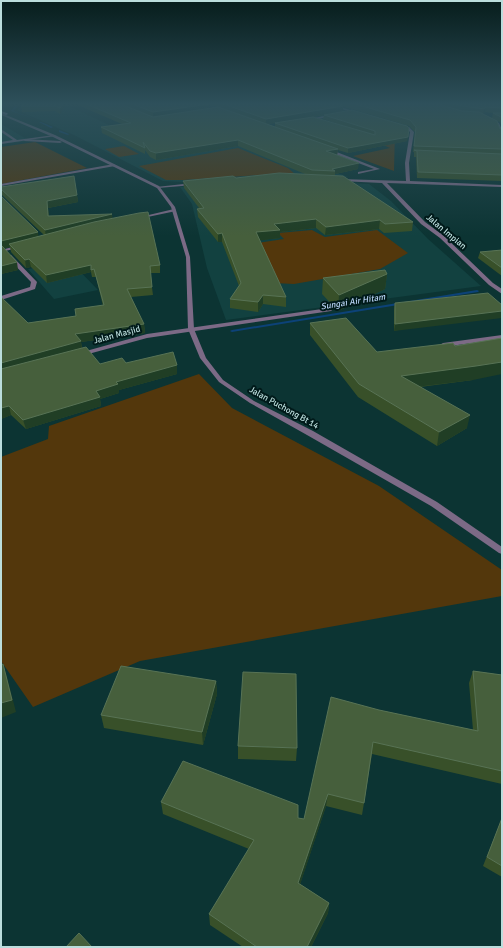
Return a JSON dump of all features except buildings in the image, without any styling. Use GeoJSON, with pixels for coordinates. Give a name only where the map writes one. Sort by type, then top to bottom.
{"type":"FeatureCollection","features":[{"type":"Feature","properties":{"kind":"street","name":"Jalan Puchong Bt 14"},"geometry":{"type":"LineString","coordinates":[[76,147],[158,187],[174,210],[188,257],[191,329],[203,358],[221,381],[252,402],[310,433],[434,504],[502,551]]}},
{"type":"Feature","properties":{"kind":"street"},"geometry":{"type":"LineString","coordinates":[[323,147],[378,169],[359,174]]}},
{"type":"Feature","properties":{"kind":"street"},"geometry":{"type":"LineString","coordinates":[[408,182],[406,174],[410,147]]}},
{"type":"Feature","properties":{"kind":"street"},"geometry":{"type":"LineString","coordinates":[[408,154],[416,154]]}},
{"type":"Feature","properties":{"kind":"street"},"geometry":{"type":"LineString","coordinates":[[1,185],[114,165]]}},
{"type":"Feature","properties":{"kind":"street"},"geometry":{"type":"LineString","coordinates":[[336,180],[502,186]]}},
{"type":"Feature","properties":{"kind":"street","name":"Jalan Impian"},"geometry":{"type":"LineString","coordinates":[[384,181],[422,223],[442,237],[491,284],[502,292]]}},
{"type":"Feature","properties":{"kind":"street"},"geometry":{"type":"LineString","coordinates":[[158,187],[196,184]]}},
{"type":"Feature","properties":{"kind":"street"},"geometry":{"type":"LineString","coordinates":[[131,219],[174,210]]}},
{"type":"Feature","properties":{"kind":"street"},"geometry":{"type":"LineString","coordinates":[[1,298],[33,288],[34,282],[3,251],[25,245]]}},
{"type":"Feature","properties":{"kind":"street","name":"Jalan Masjid"},"geometry":{"type":"LineString","coordinates":[[78,355],[147,336],[329,310]]}},
{"type":"Feature","properties":{"kind":"street"},"geometry":{"type":"LineString","coordinates":[[433,346],[502,337]]}},
{"type":"Feature","properties":{"kind":"shaded area"},"geometry":{"type":"Polygon","coordinates":[[[1,147],[45,147],[87,168],[1,184],[1,147]]]}},
{"type":"Feature","properties":{"kind":"shaded area"},"geometry":{"type":"Polygon","coordinates":[[[98,147],[272,147],[348,177],[257,176],[183,182],[163,181],[98,147]]]}},
{"type":"Feature","properties":{"kind":"shaded area"},"geometry":{"type":"Polygon","coordinates":[[[126,147],[139,154],[119,157],[105,149],[126,147]]]}},
{"type":"Feature","properties":{"kind":"shaded area"},"geometry":{"type":"Polygon","coordinates":[[[388,147],[395,147],[394,171],[353,156],[390,148],[388,147]]]}},
{"type":"Feature","properties":{"kind":"shaded area"},"geometry":{"type":"Polygon","coordinates":[[[238,148],[288,168],[297,176],[260,175],[166,180],[139,166],[238,148]]]}},
{"type":"Feature","properties":{"kind":"shaded area"},"geometry":{"type":"Polygon","coordinates":[[[265,180],[369,184],[391,201],[428,239],[481,286],[226,320],[207,268],[192,204],[180,187],[265,180]]]}},
{"type":"Feature","properties":{"kind":"shaded area"},"geometry":{"type":"Polygon","coordinates":[[[312,230],[325,237],[377,230],[408,253],[380,269],[294,284],[274,283],[251,244],[284,239],[278,233],[312,230]]]}},
{"type":"Feature","properties":{"kind":"shaded area"},"geometry":{"type":"Polygon","coordinates":[[[71,262],[98,290],[54,299],[28,269],[71,262]]]}},
{"type":"Feature","properties":{"kind":"shaded area"},"geometry":{"type":"Polygon","coordinates":[[[199,374],[232,408],[379,486],[502,570],[502,596],[140,661],[33,707],[1,661],[1,457],[48,439],[49,426],[199,374]]]}},
{"type":"Feature","properties":{"kind":"waterway","name":"Sungai Air Hitam"},"geometry":{"type":"LineString","coordinates":[[232,331],[477,291]]}}]}
